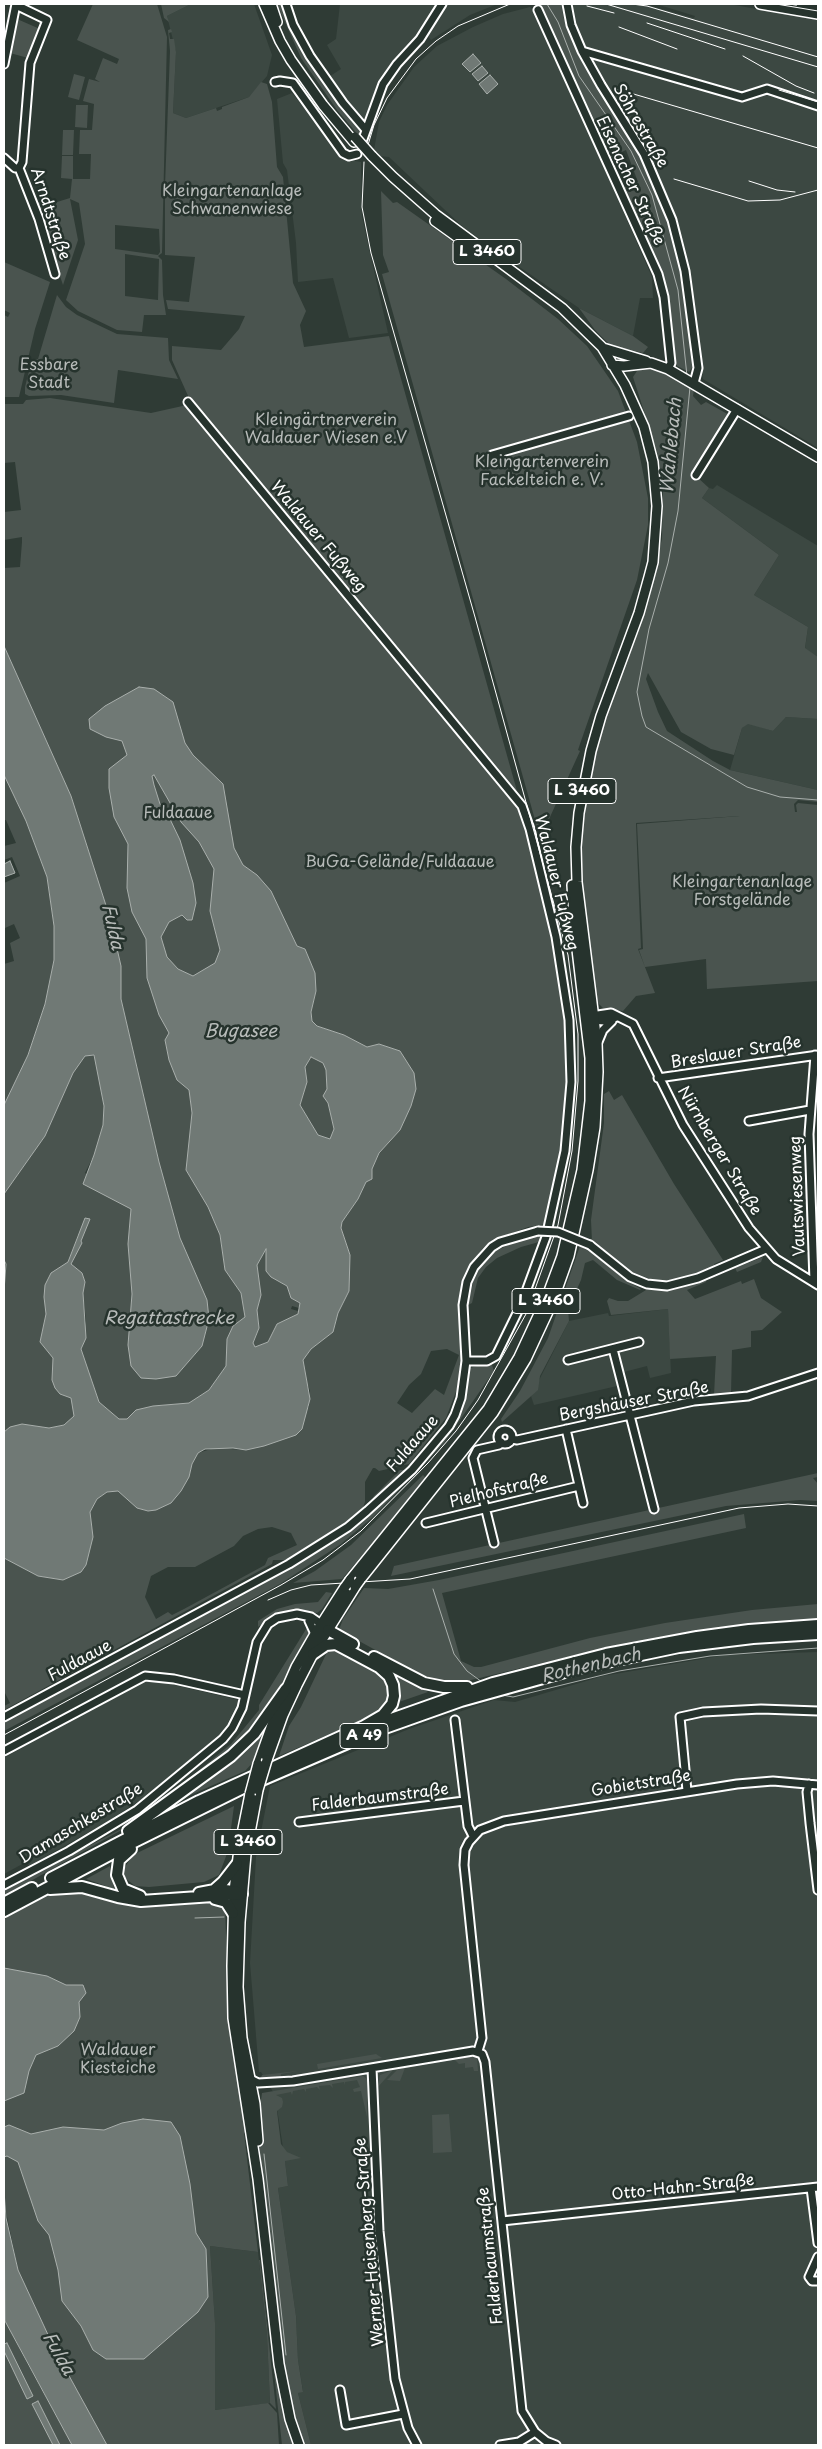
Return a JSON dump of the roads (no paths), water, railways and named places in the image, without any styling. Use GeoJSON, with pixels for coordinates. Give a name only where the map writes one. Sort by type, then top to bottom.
{"type":"FeatureCollection","features":[{"type":"Feature","properties":{"kind":"highway","name":"A 49"},"geometry":{"type":"LineString","coordinates":[[4,1903],[245,1779],[336,1740],[489,1687],[576,1660],[662,1643],[749,1630],[818,1625]]}},
{"type":"Feature","properties":{"kind":"highway"},"geometry":{"type":"LineString","coordinates":[[321,1628],[424,1683],[453,1688],[489,1687]]}},
{"type":"Feature","properties":{"kind":"highway","name":"A 49"},"geometry":{"type":"LineString","coordinates":[[4,1911],[165,1826],[241,1789],[324,1753],[489,1687],[679,1647],[753,1638],[818,1634]]}},
{"type":"Feature","properties":{"kind":"highway"},"geometry":{"type":"LineString","coordinates":[[313,1654],[329,1644],[341,1645],[379,1667],[389,1676],[393,1685],[394,1700],[387,1711],[378,1719],[336,1740]]}},
{"type":"Feature","properties":{"kind":"highway"},"geometry":{"type":"LineString","coordinates":[[98,1853],[231,1756],[254,1734],[286,1689]]}},
{"type":"Feature","properties":{"kind":"highway"},"geometry":{"type":"LineString","coordinates":[[165,1826],[122,1857],[116,1871],[121,1886],[138,1896],[237,1894]]}},
{"type":"Feature","properties":{"kind":"highway"},"geometry":{"type":"LineString","coordinates":[[212,1894],[237,1864]]}},
{"type":"Feature","properties":{"kind":"highway"},"geometry":{"type":"LineString","coordinates":[[35,1894],[55,1888],[75,1886],[140,1901],[212,1894],[225,1902],[233,1913]]}},
{"type":"Feature","properties":{"kind":"main road","name":"L 3460"},"geometry":{"type":"LineString","coordinates":[[264,4],[290,60],[323,105],[357,139]]}},
{"type":"Feature","properties":{"kind":"main road","name":"L 3460"},"geometry":{"type":"LineString","coordinates":[[262,1762],[313,1654],[321,1628],[488,1409],[519,1357],[546,1299],[566,1238],[582,1170],[588,1127],[592,1017],[577,882],[576,847],[579,813],[591,751],[601,716],[640,613],[649,577],[657,525],[653,462],[644,427],[625,384],[611,364],[562,313],[450,233],[407,197],[323,99],[284,39],[271,4]]}},
{"type":"Feature","properties":{"kind":"main road"},"geometry":{"type":"LineString","coordinates":[[760,4],[818,14]]}},
{"type":"Feature","properties":{"kind":"main road"},"geometry":{"type":"LineString","coordinates":[[801,4],[818,7]]}},
{"type":"Feature","properties":{"kind":"main road","name":"L 3460"},"geometry":{"type":"LineString","coordinates":[[258,2178],[257,2122],[242,2038],[238,1987],[237,1894],[237,1864],[254,1792],[286,1689],[329,1612],[493,1413],[526,1358],[553,1301],[569,1256],[588,1170],[597,1100],[597,1043],[575,933],[572,836],[583,762],[602,698],[640,592],[648,564],[653,517],[651,478],[642,436],[627,397],[602,347],[562,308],[435,214],[372,158]]}},
{"type":"Feature","properties":{"kind":"main road"},"geometry":{"type":"LineString","coordinates":[[602,347],[668,369],[690,380],[818,457]]}},
{"type":"Feature","properties":{"kind":"main road"},"geometry":{"type":"LineString","coordinates":[[611,364],[629,356]]}},
{"type":"Feature","properties":{"kind":"main road"},"geometry":{"type":"LineString","coordinates":[[611,364],[650,363]]}},
{"type":"Feature","properties":{"kind":"main road"},"geometry":{"type":"LineString","coordinates":[[625,384],[628,372],[635,364]]}},
{"type":"Feature","properties":{"kind":"main road","name":"L 3460"},"geometry":{"type":"LineString","coordinates":[[254,1792],[249,1834],[233,1913],[232,1995],[235,2038],[258,2178],[279,2364],[290,2419],[299,2445]]}},
{"type":"Feature","properties":{"kind":"street"},"geometry":{"type":"LineString","coordinates":[[4,64],[16,4]]}},
{"type":"Feature","properties":{"kind":"street","name":"Arndtstraße"},"geometry":{"type":"LineString","coordinates":[[16,4],[47,20],[30,64],[22,162],[19,168],[39,219],[55,274]]}},
{"type":"Feature","properties":{"kind":"street"},"geometry":{"type":"LineString","coordinates":[[286,4],[293,25],[310,56],[343,103],[366,130]]}},
{"type":"Feature","properties":{"kind":"street"},"geometry":{"type":"LineString","coordinates":[[357,139],[366,130],[383,84],[397,64],[420,39],[442,4]]}},
{"type":"Feature","properties":{"kind":"street","name":"Söhrestraße"},"geometry":{"type":"LineString","coordinates":[[568,4],[571,25],[582,51],[644,154],[672,220],[685,271],[698,368],[690,380]]}},
{"type":"Feature","properties":{"kind":"street","name":"Eisenacher Straße"},"geometry":{"type":"LineString","coordinates":[[538,10],[658,274],[664,297],[671,363],[668,369]]}},
{"type":"Feature","properties":{"kind":"street"},"geometry":{"type":"LineString","coordinates":[[582,51],[742,97],[767,89],[818,106]]}},
{"type":"Feature","properties":{"kind":"street"},"geometry":{"type":"LineString","coordinates":[[275,82],[280,81],[293,84],[343,153],[349,156],[357,154]]}},
{"type":"Feature","properties":{"kind":"street"},"geometry":{"type":"LineString","coordinates":[[4,158],[15,168],[19,168]]}},
{"type":"Feature","properties":{"kind":"street","name":"Waldauer Fußweg"},"geometry":{"type":"LineString","coordinates":[[188,402],[522,806],[530,829],[558,947],[569,1020],[571,1082],[565,1151],[548,1230],[521,1305],[496,1356],[488,1361],[466,1361]]}},
{"type":"Feature","properties":{"kind":"street"},"geometry":{"type":"LineString","coordinates":[[696,475],[737,409]]}},
{"type":"Feature","properties":{"kind":"street"},"geometry":{"type":"LineString","coordinates":[[492,455],[629,416]]}},
{"type":"Feature","properties":{"kind":"street","name":"Nürnberger Straße"},"geometry":{"type":"LineString","coordinates":[[592,1017],[610,1013],[615,1018],[624,1018],[636,1028],[658,1078],[716,1179],[748,1228],[784,1266],[816,1283]]}},
{"type":"Feature","properties":{"kind":"street"},"geometry":{"type":"LineString","coordinates":[[597,1043],[603,1030],[615,1018]]}},
{"type":"Feature","properties":{"kind":"street","name":"Breslauer Straße"},"geometry":{"type":"LineString","coordinates":[[658,1078],[817,1055]]}},
{"type":"Feature","properties":{"kind":"street","name":"Vautswiesenweg"},"geometry":{"type":"LineString","coordinates":[[816,1283],[810,1110],[817,1055]]}},
{"type":"Feature","properties":{"kind":"street","name":"Vautswiesenweg"},"geometry":{"type":"LineString","coordinates":[[748,1121],[810,1110]]}},
{"type":"Feature","properties":{"kind":"street","name":"Fuldaaue"},"geometry":{"type":"LineString","coordinates":[[4,1717],[288,1564],[348,1527],[412,1470],[449,1426],[459,1407],[466,1361],[462,1305],[467,1282],[474,1267],[492,1247],[500,1242],[538,1231],[558,1232],[590,1245],[630,1277],[647,1284],[667,1286],[698,1278],[766,1249]]}},
{"type":"Feature","properties":{"kind":"street"},"geometry":{"type":"LineString","coordinates":[[568,1360],[639,1342]]}},
{"type":"Feature","properties":{"kind":"street"},"geometry":{"type":"LineString","coordinates":[[613,1349],[654,1509]]}},
{"type":"Feature","properties":{"kind":"street","name":"Bergshäuser Straße"},"geometry":{"type":"LineString","coordinates":[[512,1439],[517,1440],[694,1401],[748,1396],[818,1373]]}},
{"type":"Feature","properties":{"kind":"street"},"geometry":{"type":"LineString","coordinates":[[566,1429],[583,1503]]}},
{"type":"Feature","properties":{"kind":"street","name":"Bergshäuser Straße"},"geometry":{"type":"LineString","coordinates":[[503,1431],[509,1432],[512,1439],[507,1444],[501,1442],[499,1435],[503,1431]]}},
{"type":"Feature","properties":{"kind":"street"},"geometry":{"type":"LineString","coordinates":[[494,1543],[474,1455],[476,1450],[499,1445],[501,1442]]}},
{"type":"Feature","properties":{"kind":"street","name":"Pielhofstraße"},"geometry":{"type":"LineString","coordinates":[[426,1523],[579,1486]]}},
{"type":"Feature","properties":{"kind":"street","name":"Damaschkestraße"},"geometry":{"type":"LineString","coordinates":[[4,1885],[69,1851],[137,1810],[170,1785],[232,1728],[242,1708],[260,1634],[268,1624],[285,1616],[310,1619],[329,1612]]}},
{"type":"Feature","properties":{"kind":"street"},"geometry":{"type":"LineString","coordinates":[[310,1619],[321,1628]]}},
{"type":"Feature","properties":{"kind":"street","name":"Damaschkestraße"},"geometry":{"type":"LineString","coordinates":[[310,1619],[321,1628]]}},
{"type":"Feature","properties":{"kind":"street"},"geometry":{"type":"LineString","coordinates":[[4,1751],[146,1676],[174,1679],[245,1695]]}},
{"type":"Feature","properties":{"kind":"street"},"geometry":{"type":"LineString","coordinates":[[688,1791],[680,1716],[703,1712],[761,1709],[818,1712]]}},
{"type":"Feature","properties":{"kind":"street","name":"Falderbaumstraße"},"geometry":{"type":"LineString","coordinates":[[455,1720],[464,1801],[468,1826],[473,1836],[465,1850],[464,1865],[482,2038],[478,2051],[485,2060],[520,2401],[526,2419],[535,2432],[556,2445]]}},
{"type":"Feature","properties":{"kind":"street","name":"Gobietstraße"},"geometry":{"type":"LineString","coordinates":[[473,1836],[486,1826],[504,1820],[688,1791],[753,1782],[818,1786]]}},
{"type":"Feature","properties":{"kind":"street"},"geometry":{"type":"LineString","coordinates":[[809,1784],[807,1792],[818,1890]]}},
{"type":"Feature","properties":{"kind":"street","name":"Falderbaumstraße"},"geometry":{"type":"LineString","coordinates":[[299,1822],[464,1801]]}},
{"type":"Feature","properties":{"kind":"street"},"geometry":{"type":"LineString","coordinates":[[241,2074],[247,2085],[252,2088],[478,2051]]}},
{"type":"Feature","properties":{"kind":"street","name":"Werner-Heisenberg-Straße"},"geometry":{"type":"LineString","coordinates":[[372,2068],[379,2231],[395,2379],[403,2414],[417,2445]]}},
{"type":"Feature","properties":{"kind":"street"},"geometry":{"type":"LineString","coordinates":[[250,2079],[258,2083],[293,2081]]}},
{"type":"Feature","properties":{"kind":"street","name":"Otto-Hahn-Straße"},"geometry":{"type":"LineString","coordinates":[[502,2221],[815,2187],[818,2243]]}},
{"type":"Feature","properties":{"kind":"street"},"geometry":{"type":"LineString","coordinates":[[818,2257],[809,2277],[812,2281],[818,2281]]}},
{"type":"Feature","properties":{"kind":"street"},"geometry":{"type":"LineString","coordinates":[[340,2390],[346,2425],[403,2414]]}},
{"type":"Feature","properties":{"kind":"street"},"geometry":{"type":"LineString","coordinates":[[500,2445],[519,2442],[535,2432]]}},
{"type":"Feature","properties":{"kind":"water"},"geometry":{"type":"Polygon","coordinates":[[[473,54],[481,63],[470,72],[462,64],[473,54]]]}},
{"type":"Feature","properties":{"kind":"water"},"geometry":{"type":"Polygon","coordinates":[[[482,66],[488,73],[478,81],[472,74],[482,66]]]}},
{"type":"Feature","properties":{"kind":"water"},"geometry":{"type":"Polygon","coordinates":[[[490,75],[498,84],[487,94],[479,84],[490,75]]]}},
{"type":"Feature","properties":{"kind":"water"},"geometry":{"type":"Polygon","coordinates":[[[4,646],[71,796],[110,918],[121,966],[121,999],[159,1162],[180,1238],[207,1300],[209,1319],[202,1346],[176,1376],[156,1379],[141,1378],[131,1366],[128,1345],[132,1294],[128,1244],[131,1209],[83,1184],[103,1125],[104,1106],[94,1055],[85,1056],[73,1073],[45,1136],[4,1194],[4,1105],[28,1055],[45,1004],[54,960],[54,926],[47,877],[26,821],[4,775],[4,646]]]}},
{"type":"Feature","properties":{"kind":"water","name":"Bugasee"},"geometry":{"type":"Polygon","coordinates":[[[139,687],[154,689],[173,702],[185,743],[193,755],[223,784],[234,848],[243,865],[257,875],[271,891],[297,946],[305,949],[315,973],[316,991],[311,1012],[312,1021],[317,1026],[344,1035],[367,1047],[379,1044],[400,1051],[414,1073],[416,1089],[411,1106],[400,1130],[379,1153],[372,1169],[372,1179],[366,1182],[358,1199],[342,1222],[341,1228],[350,1255],[349,1291],[338,1313],[333,1332],[311,1349],[303,1360],[310,1399],[302,1429],[296,1435],[246,1450],[233,1448],[205,1449],[198,1453],[192,1464],[189,1477],[181,1491],[171,1503],[156,1510],[148,1511],[137,1508],[118,1491],[107,1492],[97,1499],[90,1512],[93,1537],[86,1565],[81,1572],[63,1580],[38,1576],[4,1558],[4,1432],[10,1427],[22,1424],[49,1428],[64,1425],[74,1416],[71,1398],[60,1394],[55,1388],[52,1380],[53,1358],[40,1342],[46,1314],[45,1285],[51,1273],[68,1262],[85,1218],[90,1219],[81,1241],[82,1243],[71,1264],[82,1273],[85,1282],[83,1293],[86,1338],[81,1349],[99,1402],[119,1419],[127,1419],[136,1410],[153,1406],[189,1403],[209,1390],[226,1366],[227,1339],[233,1326],[245,1317],[241,1293],[225,1270],[220,1235],[208,1207],[186,1170],[192,1113],[189,1090],[177,1080],[169,1060],[165,1040],[169,1033],[159,1015],[147,978],[146,939],[132,912],[127,888],[128,844],[114,817],[109,788],[109,769],[127,755],[122,741],[106,737],[90,729],[89,719],[105,706],[139,687]],[[154,775],[152,776],[160,804],[168,815],[180,840],[193,883],[196,903],[192,920],[187,920],[182,915],[169,922],[161,937],[167,957],[178,969],[193,976],[215,963],[220,950],[210,911],[214,869],[199,842],[181,822],[154,775]],[[311,1057],[305,1067],[307,1082],[300,1105],[318,1135],[330,1139],[334,1129],[328,1103],[323,1096],[327,1089],[326,1070],[323,1063],[311,1057]],[[266,1249],[257,1265],[261,1295],[257,1310],[259,1328],[253,1343],[255,1347],[268,1342],[277,1324],[298,1314],[300,1303],[291,1298],[287,1286],[271,1277],[266,1271],[266,1249]]]}},
{"type":"Feature","properties":{"kind":"water"},"geometry":{"type":"Polygon","coordinates":[[[10,861],[15,873],[4,877],[4,864],[10,861]]]}},
{"type":"Feature","properties":{"kind":"water"},"geometry":{"type":"Polygon","coordinates":[[[4,1968],[47,1976],[66,1985],[83,1985],[86,1993],[79,2002],[80,2017],[74,2031],[58,2046],[36,2055],[29,2071],[24,2093],[4,2101],[4,1968]]]}},
{"type":"Feature","properties":{"kind":"water"},"geometry":{"type":"Polygon","coordinates":[[[143,2119],[171,2122],[180,2136],[190,2184],[196,2233],[206,2249],[208,2297],[198,2312],[144,2359],[106,2359],[93,2350],[81,2326],[62,2301],[58,2270],[49,2235],[38,2221],[18,2162],[7,2156],[4,2157],[4,2127],[9,2125],[31,2134],[63,2127],[104,2130],[122,2123],[143,2119]]]}},
{"type":"Feature","properties":{"kind":"water"},"geometry":{"type":"Polygon","coordinates":[[[4,2191],[6,2218],[18,2270],[56,2352],[107,2445],[72,2445],[5,2321],[4,2191]]]}},
{"type":"Feature","properties":{"kind":"water"},"geometry":{"type":"Polygon","coordinates":[[[7,2343],[33,2396],[27,2399],[4,2351],[4,2344],[7,2343]]]}},
{"type":"Feature","properties":{"kind":"water"},"geometry":{"type":"Polygon","coordinates":[[[38,2401],[60,2445],[53,2445],[32,2404],[38,2401]]]}},
{"type":"Feature","properties":{"kind":"waterway","name":"Wahlebach"},"geometry":{"type":"LineString","coordinates":[[547,4],[558,22],[579,76],[631,151],[652,195],[678,290],[687,376]]}},
{"type":"Feature","properties":{"kind":"waterway","name":"Wahlebach"},"geometry":{"type":"LineString","coordinates":[[690,387],[678,511],[668,563],[649,629],[637,692],[642,716],[646,727],[747,787],[780,797],[818,800]]}},
{"type":"Feature","properties":{"kind":"waterway"},"geometry":{"type":"LineString","coordinates":[[4,1260],[6,1264],[4,1291]]}},
{"type":"Feature","properties":{"kind":"waterway","name":"Rothenbach"},"geometry":{"type":"LineString","coordinates":[[433,1589],[454,1654],[467,1671],[482,1682]]}},
{"type":"Feature","properties":{"kind":"waterway","name":"Rothenbach"},"geometry":{"type":"LineString","coordinates":[[502,1695],[513,1697],[619,1671],[710,1656],[818,1648]]}},
{"type":"Feature","properties":{"kind":"waterway"},"geometry":{"type":"LineString","coordinates":[[195,1918],[224,1917]]}},
{"type":"Feature","properties":{"kind":"waterway"},"geometry":{"type":"LineString","coordinates":[[264,2154],[286,2355]]}},
{"type":"Feature","properties":{"kind":"tram line"},"geometry":{"type":"LineString","coordinates":[[776,4],[818,11]]}},
{"type":"Feature","properties":{"kind":"railway"},"geometry":{"type":"LineString","coordinates":[[368,145],[374,125],[387,98],[416,59],[436,41],[458,26],[510,4]]}},
{"type":"Feature","properties":{"kind":"railway"},"geometry":{"type":"LineString","coordinates":[[606,4],[818,67]]}},
{"type":"Feature","properties":{"kind":"railway"},"geometry":{"type":"LineString","coordinates":[[632,4],[647,6],[818,57]]}},
{"type":"Feature","properties":{"kind":"railway"},"geometry":{"type":"LineString","coordinates":[[587,6],[614,13]]}},
{"type":"Feature","properties":{"kind":"railway"},"geometry":{"type":"LineString","coordinates":[[647,23],[725,49]]}},
{"type":"Feature","properties":{"kind":"railway"},"geometry":{"type":"LineString","coordinates":[[619,27],[677,49]]}},
{"type":"Feature","properties":{"kind":"railway"},"geometry":{"type":"LineString","coordinates":[[743,56],[796,86],[814,93]]}},
{"type":"Feature","properties":{"kind":"railway"},"geometry":{"type":"LineString","coordinates":[[613,88],[818,148]]}},
{"type":"Feature","properties":{"kind":"railway"},"geometry":{"type":"LineString","coordinates":[[779,90],[818,102]]}},
{"type":"Feature","properties":{"kind":"railway"},"geometry":{"type":"LineString","coordinates":[[4,1735],[281,1585],[323,1560],[361,1531],[428,1463],[456,1431],[478,1400],[526,1314],[558,1225],[572,1151],[578,1081],[578,1034],[568,955],[475,617],[371,253],[362,207],[364,162]]}},
{"type":"Feature","properties":{"kind":"railway"},"geometry":{"type":"LineString","coordinates":[[674,179],[748,201],[780,200],[818,190]]}},
{"type":"Feature","properties":{"kind":"railway"},"geometry":{"type":"LineString","coordinates":[[749,181],[777,190],[795,192]]}},
{"type":"Feature","properties":{"kind":"railway"},"geometry":{"type":"LineString","coordinates":[[268,1600],[291,1590],[311,1585],[410,1579],[739,1508],[788,1504],[818,1506]]}},
{"type":"Feature","properties":{"kind":"park label","name":"Kleingartenanlage Schwanenwiese"},"geometry":{"type":"Point","coordinates":[232,201]}},
{"type":"Feature","properties":{"kind":"park label","name":"Essbare Stadt"},"geometry":{"type":"Point","coordinates":[49,375]}},
{"type":"Feature","properties":{"kind":"park label","name":"Kleingärtnerverein Waldauer Wiesen e.V"},"geometry":{"type":"Point","coordinates":[326,430]}},
{"type":"Feature","properties":{"kind":"park label","name":"Kleingartenverein Fackelteich e. V."},"geometry":{"type":"Point","coordinates":[542,472]}},
{"type":"Feature","properties":{"kind":"park label","name":"BuGa-Gelände/Fuldaaue"},"geometry":{"type":"Point","coordinates":[400,863]}},
{"type":"Feature","properties":{"kind":"park label","name":"Kleingartenanlage Forstgelände"},"geometry":{"type":"Point","coordinates":[742,892]}},
{"type":"Feature","properties":{"kind":"park label","name":"Waldauer Kiesteiche"},"geometry":{"type":"Point","coordinates":[118,2060]}},
{"type":"Feature","properties":{"kind":"water label","name":"Fulda"},"geometry":{"type":"Point","coordinates":[112,927]}},
{"type":"Feature","properties":{"kind":"water label","name":"Regattastrecke"},"geometry":{"type":"Point","coordinates":[169,1319]}},
{"type":"Feature","properties":{"kind":"water label","name":"Fulda"},"geometry":{"type":"Point","coordinates":[58,2354]}}]}
